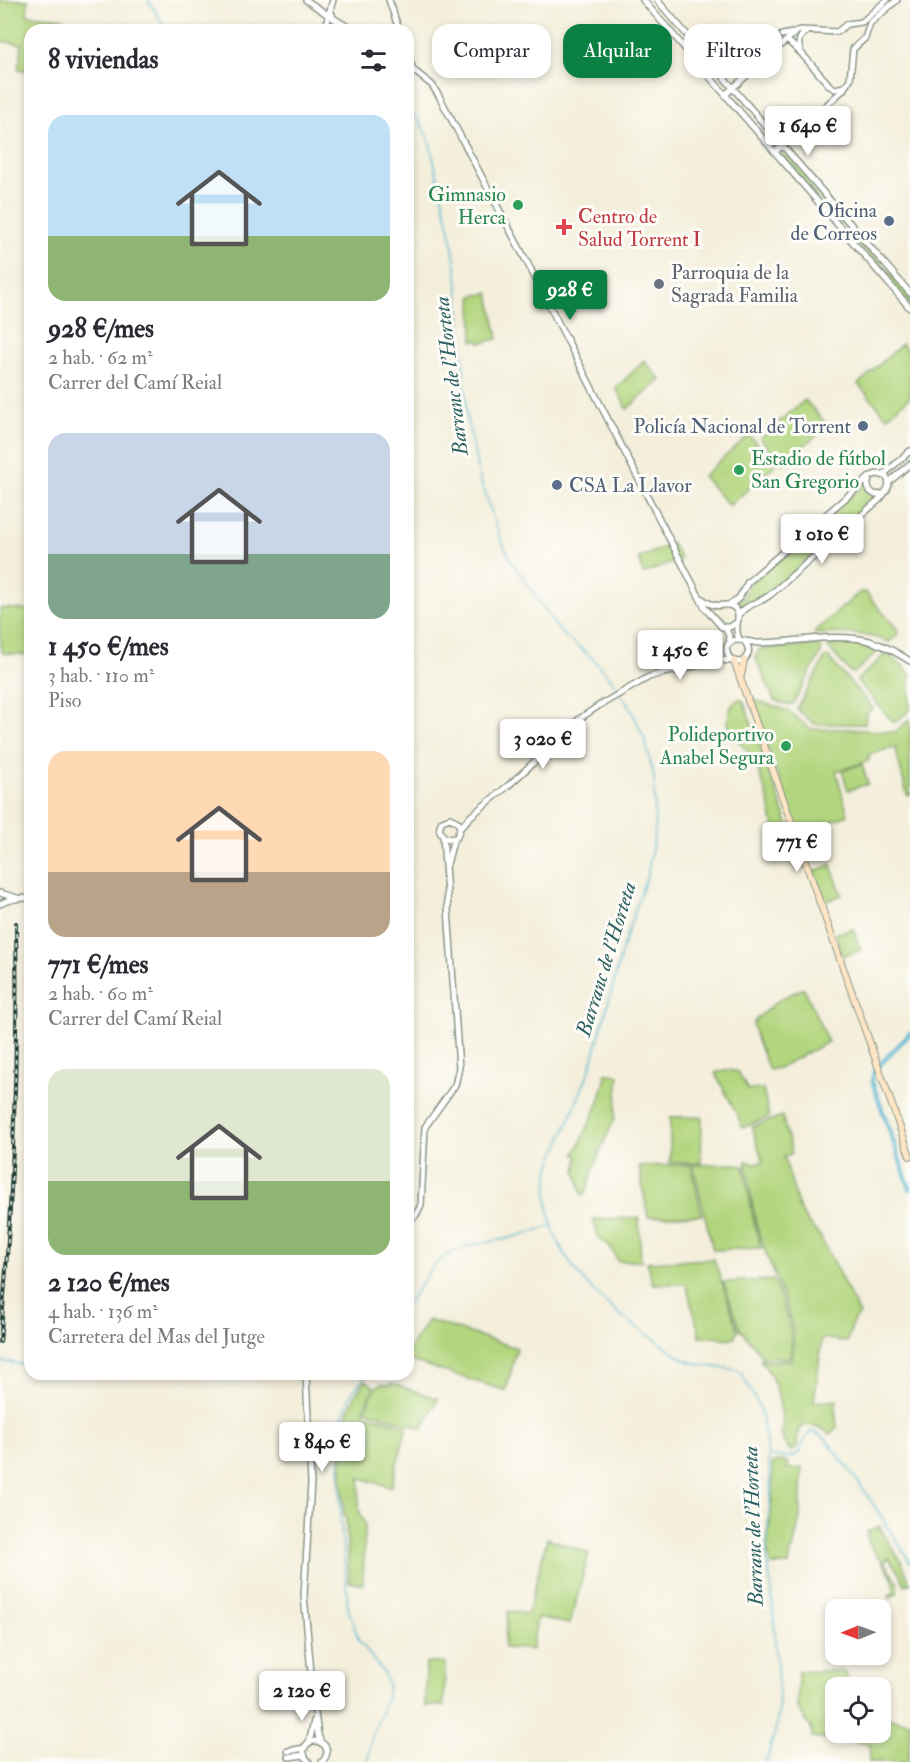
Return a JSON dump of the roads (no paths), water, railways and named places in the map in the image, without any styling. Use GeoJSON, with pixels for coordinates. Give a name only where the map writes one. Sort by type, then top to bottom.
{"type":"FeatureCollection","features":[{"type":"Feature","properties":{"kind":"main road"},"geometry":{"type":"LineString","coordinates":[[741,679],[744,660]]}},
{"type":"Feature","properties":{"kind":"main road"},"geometry":{"type":"LineString","coordinates":[[733,661],[910,1156]]}},
{"type":"Feature","properties":{"kind":"street"},"geometry":{"type":"LineString","coordinates":[[306,0],[343,24]]}},
{"type":"Feature","properties":{"kind":"street"},"geometry":{"type":"LineString","coordinates":[[328,24],[333,0]]}},
{"type":"Feature","properties":{"kind":"street"},"geometry":{"type":"LineString","coordinates":[[389,0],[397,24]]}},
{"type":"Feature","properties":{"kind":"street"},"geometry":{"type":"LineString","coordinates":[[643,0],[910,308]]}},
{"type":"Feature","properties":{"kind":"street"},"geometry":{"type":"LineString","coordinates":[[657,0],[684,32]]}},
{"type":"Feature","properties":{"kind":"street"},"geometry":{"type":"LineString","coordinates":[[726,94],[785,38],[801,30],[837,32],[847,24],[862,22],[887,0]]}},
{"type":"Feature","properties":{"kind":"street"},"geometry":{"type":"LineString","coordinates":[[775,152],[837,97],[846,86],[850,79],[853,49],[866,35],[870,23],[897,0]]}},
{"type":"Feature","properties":{"kind":"street"},"geometry":{"type":"LineString","coordinates":[[854,22],[860,25],[866,35]]}},
{"type":"Feature","properties":{"kind":"street"},"geometry":{"type":"LineString","coordinates":[[802,54],[798,42],[801,36],[812,30]]}},
{"type":"Feature","properties":{"kind":"street"},"geometry":{"type":"LineString","coordinates":[[679,41],[680,34],[684,35]]}},
{"type":"Feature","properties":{"kind":"street"},"geometry":{"type":"LineString","coordinates":[[785,38],[830,87],[839,89],[846,86]]}},
{"type":"Feature","properties":{"kind":"street"},"geometry":{"type":"LineString","coordinates":[[679,41],[684,42]]}},
{"type":"Feature","properties":{"kind":"street"},"geometry":{"type":"LineString","coordinates":[[414,70],[432,85],[439,96],[705,608],[720,625],[730,627],[736,623]]}},
{"type":"Feature","properties":{"kind":"street"},"geometry":{"type":"LineString","coordinates":[[724,78],[910,292]]}},
{"type":"Feature","properties":{"kind":"street"},"geometry":{"type":"LineString","coordinates":[[883,475],[910,451]]}},
{"type":"Feature","properties":{"kind":"street"},"geometry":{"type":"LineString","coordinates":[[749,650],[736,633],[738,615],[746,606],[770,595],[884,494],[889,482],[910,464]]}},
{"type":"Feature","properties":{"kind":"street"},"geometry":{"type":"LineString","coordinates":[[730,605],[745,591],[748,582],[784,549],[870,478],[877,474],[883,475],[889,482]]}},
{"type":"Feature","properties":{"kind":"street"},"geometry":{"type":"LineString","coordinates":[[870,478],[869,490],[876,495],[884,494]]}},
{"type":"Feature","properties":{"kind":"street"},"geometry":{"type":"LineString","coordinates":[[699,594],[709,604],[730,605],[735,608],[738,615]]}},
{"type":"Feature","properties":{"kind":"street"},"geometry":{"type":"LineString","coordinates":[[715,618],[716,611],[722,605]]}},
{"type":"Feature","properties":{"kind":"street"},"geometry":{"type":"LineString","coordinates":[[713,661],[726,651],[730,643],[725,627]]}},
{"type":"Feature","properties":{"kind":"street"},"geometry":{"type":"LineString","coordinates":[[730,643],[857,638],[872,641],[910,661]]}},
{"type":"Feature","properties":{"kind":"street"},"geometry":{"type":"LineString","coordinates":[[471,816],[447,818],[441,823],[439,830],[448,839],[454,838],[471,816],[509,785],[579,718],[639,682],[659,674],[713,661],[744,660],[749,650],[757,643]]}},
{"type":"Feature","properties":{"kind":"street"},"geometry":{"type":"LineString","coordinates":[[726,651],[733,661]]}},
{"type":"Feature","properties":{"kind":"street"},"geometry":{"type":"LineString","coordinates":[[455,819],[460,828]]}},
{"type":"Feature","properties":{"kind":"street"},"geometry":{"type":"LineString","coordinates":[[414,1217],[421,1205],[425,1127],[455,1084],[459,1068],[443,836]]}},
{"type":"Feature","properties":{"kind":"street"},"geometry":{"type":"LineString","coordinates":[[446,872],[454,838]]}},
{"type":"Feature","properties":{"kind":"street"},"geometry":{"type":"LineString","coordinates":[[0,893],[24,898]]}},
{"type":"Feature","properties":{"kind":"street"},"geometry":{"type":"LineString","coordinates":[[0,904],[18,898]]}},
{"type":"Feature","properties":{"kind":"street"},"geometry":{"type":"LineString","coordinates":[[306,1380],[310,1484],[304,1585],[318,1735],[327,1751],[326,1758],[322,1762]]}},
{"type":"Feature","properties":{"kind":"street"},"geometry":{"type":"LineString","coordinates":[[314,1705],[313,1728],[307,1745],[307,1760],[288,1754],[307,1745],[315,1741],[321,1743]]}},
{"type":"Feature","properties":{"kind":"waterway"},"geometry":{"type":"LineString","coordinates":[[148,0],[163,24]]}},
{"type":"Feature","properties":{"kind":"waterway","name":"Barranc de l'Horteta"},"geometry":{"type":"LineString","coordinates":[[414,115],[418,118],[429,140],[451,235],[457,274],[467,418],[479,476],[500,537],[510,559],[560,632],[591,657],[611,679],[631,709],[644,737],[654,776],[655,830],[648,872],[623,946],[590,1069],[550,1167],[547,1195],[551,1222],[560,1246],[574,1268],[612,1308],[682,1358],[696,1364],[736,1370],[741,1373],[757,1402],[762,1417],[771,1489],[766,1554],[772,1592],[779,1698],[777,1725],[766,1762]]}},
{"type":"Feature","properties":{"kind":"waterway"},"geometry":{"type":"LineString","coordinates":[[910,1033],[874,1071],[872,1081],[910,1189]]}},
{"type":"Feature","properties":{"kind":"waterway"},"geometry":{"type":"LineString","coordinates":[[414,1294],[433,1268],[450,1254],[465,1247],[506,1239],[551,1226]]}},
{"type":"Feature","properties":{"kind":"waterway"},"geometry":{"type":"LineString","coordinates":[[0,1361],[24,1363]]}},
{"type":"Feature","properties":{"kind":"waterway"},"geometry":{"type":"LineString","coordinates":[[362,1380],[347,1404],[339,1438],[341,1519],[348,1608],[359,1641],[383,1672],[388,1684],[387,1697],[371,1739],[368,1762]]}},
{"type":"Feature","properties":{"kind":"waterway"},"geometry":{"type":"LineString","coordinates":[[768,1456],[795,1455],[811,1432],[825,1438],[864,1490],[910,1562]]}},
{"type":"Feature","properties":{"kind":"railway"},"geometry":{"type":"LineString","coordinates":[[0,1342],[14,1133],[16,923]]}},
{"type":"Feature","properties":{"kind":"place","name":"Gimnasio Herca"},"geometry":{"type":"Point","coordinates":[518,205]}},
{"type":"Feature","properties":{"kind":"place","name":"Oficina de Correos"},"geometry":{"type":"Point","coordinates":[889,221]}},
{"type":"Feature","properties":{"kind":"place","name":"Centro de Salud Torrent I"},"geometry":{"type":"Point","coordinates":[564,227]}},
{"type":"Feature","properties":{"kind":"place","name":"Parroquia de la Sagrada Familia"},"geometry":{"type":"Point","coordinates":[659,284]}},
{"type":"Feature","properties":{"kind":"place","name":"Policía Nacional de Torrent"},"geometry":{"type":"Point","coordinates":[863,426]}},
{"type":"Feature","properties":{"kind":"place","name":"Estadio de fútbol San Gregorio"},"geometry":{"type":"Point","coordinates":[739,470]}},
{"type":"Feature","properties":{"kind":"place","name":"CSA La Llavor"},"geometry":{"type":"Point","coordinates":[557,485]}},
{"type":"Feature","properties":{"kind":"place","name":"Polideportivo Anabel Segura"},"geometry":{"type":"Point","coordinates":[786,746]}}]}
